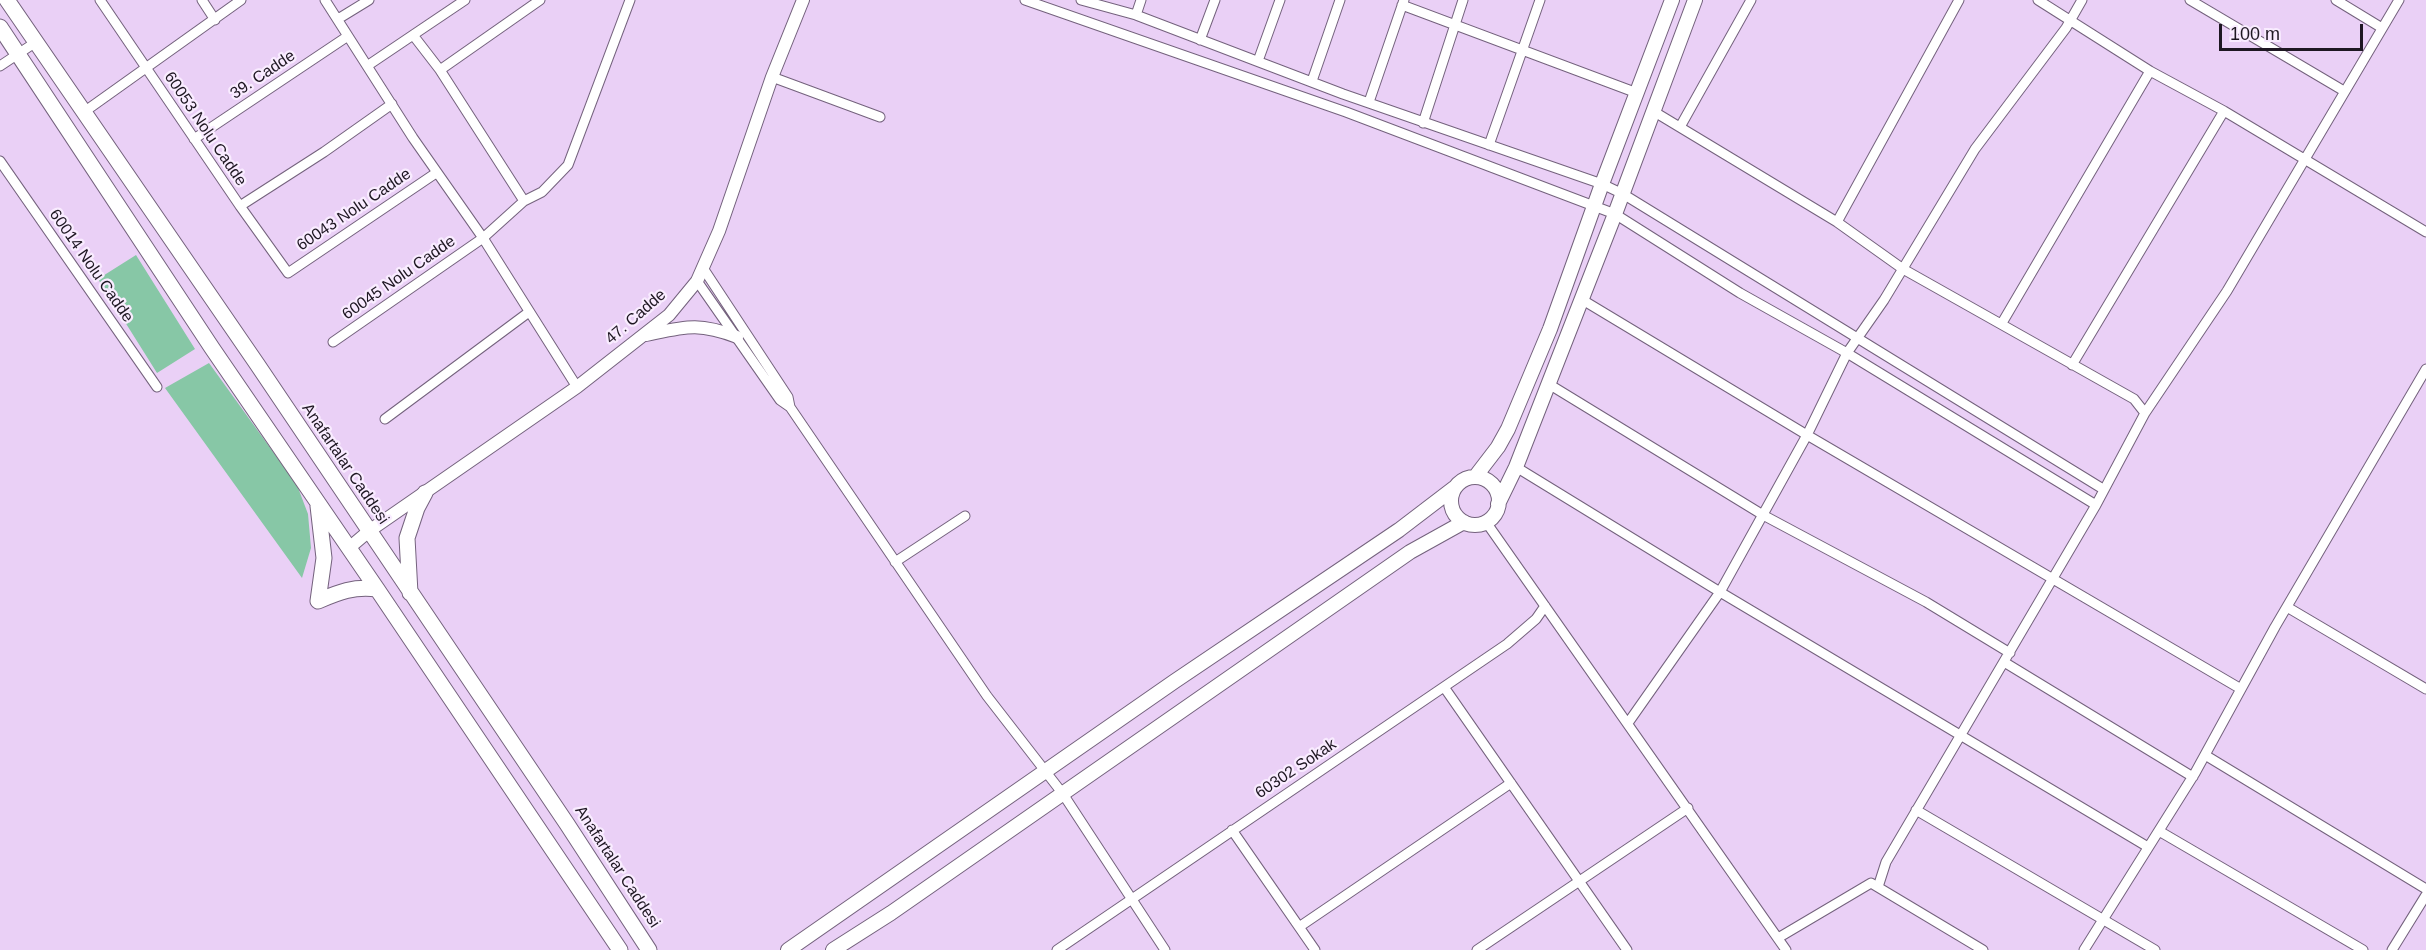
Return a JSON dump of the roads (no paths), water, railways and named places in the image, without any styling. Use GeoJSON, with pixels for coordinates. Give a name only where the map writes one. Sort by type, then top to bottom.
{"type":"FeatureCollection","features":[{"type":"Feature","properties":{"kind":"main road","name":"Anafartalar Caddesi"},"geometry":{"type":"LineString","coordinates":[[7,0],[369,531],[567,824],[649,950]]}},
{"type":"Feature","properties":{"kind":"main road"},"geometry":{"type":"LineString","coordinates":[[788,950],[1045,771],[1399,530],[1460,482],[1475,477],[1498,447],[1508,429],[1550,329],[1672,0]]}},
{"type":"Feature","properties":{"kind":"main road"},"geometry":{"type":"LineString","coordinates":[[1454,489],[1451,504],[1453,512],[1464,522],[1479,525],[1492,518],[1516,467],[1623,194],[1695,0]]}},
{"type":"Feature","properties":{"kind":"main road"},"geometry":{"type":"LineString","coordinates":[[0,27],[317,503],[377,588],[620,950]]}},
{"type":"Feature","properties":{"kind":"main road"},"geometry":{"type":"LineString","coordinates":[[1475,477],[1490,483],[1498,496],[1498,504]]}},
{"type":"Feature","properties":{"kind":"main road"},"geometry":{"type":"LineString","coordinates":[[410,593],[407,538],[417,508],[425,493]]}},
{"type":"Feature","properties":{"kind":"main road"},"geometry":{"type":"LineString","coordinates":[[317,503],[324,558],[318,601],[343,590],[360,586],[377,588]]}},
{"type":"Feature","properties":{"kind":"main road"},"geometry":{"type":"LineString","coordinates":[[833,950],[891,913],[1410,552],[1464,522]]}},
{"type":"Feature","properties":{"kind":"street","name":"60053 Nolu Cadde"},"geometry":{"type":"LineString","coordinates":[[100,0],[288,273]]}},
{"type":"Feature","properties":{"kind":"street"},"geometry":{"type":"LineString","coordinates":[[202,0],[215,20]]}},
{"type":"Feature","properties":{"kind":"street"},"geometry":{"type":"LineString","coordinates":[[84,112],[241,0]]}},
{"type":"Feature","properties":{"kind":"street"},"geometry":{"type":"LineString","coordinates":[[325,0],[436,173],[483,238],[577,387]]}},
{"type":"Feature","properties":{"kind":"street"},"geometry":{"type":"LineString","coordinates":[[338,19],[369,0]]}},
{"type":"Feature","properties":{"kind":"street"},"geometry":{"type":"LineString","coordinates":[[367,66],[465,0]]}},
{"type":"Feature","properties":{"kind":"street"},"geometry":{"type":"LineString","coordinates":[[440,70],[540,0]]}},
{"type":"Feature","properties":{"kind":"street","name":"60045 Nolu Cadde"},"geometry":{"type":"LineString","coordinates":[[333,342],[483,238],[524,201],[542,192],[568,165],[630,0]]}},
{"type":"Feature","properties":{"kind":"street","name":"47. Cadde"},"geometry":{"type":"LineString","coordinates":[[349,548],[369,531],[577,387],[669,315],[697,281],[719,231],[772,77],[803,0]]}},
{"type":"Feature","properties":{"kind":"street"},"geometry":{"type":"LineString","coordinates":[[1025,0],[1346,112],[1615,214],[1740,293],[1847,353],[2096,505]]}},
{"type":"Feature","properties":{"kind":"street"},"geometry":{"type":"LineString","coordinates":[[1082,0],[1136,15],[1423,123],[1602,184],[1623,194],[2103,489]]}},
{"type":"Feature","properties":{"kind":"street"},"geometry":{"type":"LineString","coordinates":[[1136,15],[1142,0]]}},
{"type":"Feature","properties":{"kind":"street"},"geometry":{"type":"LineString","coordinates":[[1200,40],[1215,0]]}},
{"type":"Feature","properties":{"kind":"street"},"geometry":{"type":"LineString","coordinates":[[1258,61],[1280,0]]}},
{"type":"Feature","properties":{"kind":"street"},"geometry":{"type":"LineString","coordinates":[[1312,81],[1340,0]]}},
{"type":"Feature","properties":{"kind":"street"},"geometry":{"type":"LineString","coordinates":[[1423,123],[1463,0]]}},
{"type":"Feature","properties":{"kind":"street"},"geometry":{"type":"LineString","coordinates":[[1489,145],[1540,0]]}},
{"type":"Feature","properties":{"kind":"street"},"geometry":{"type":"LineString","coordinates":[[1680,127],[1751,0]]}},
{"type":"Feature","properties":{"kind":"street"},"geometry":{"type":"LineString","coordinates":[[1838,222],[1959,0]]}},
{"type":"Feature","properties":{"kind":"street"},"geometry":{"type":"LineString","coordinates":[[2038,0],[2150,71],[2224,111],[2426,232]]}},
{"type":"Feature","properties":{"kind":"street"},"geometry":{"type":"LineString","coordinates":[[1628,723],[1720,591],[1807,435],[1847,353],[1903,269],[1975,149],[2071,19],[2082,0]]}},
{"type":"Feature","properties":{"kind":"street"},"geometry":{"type":"LineString","coordinates":[[2190,0],[2344,91]]}},
{"type":"Feature","properties":{"kind":"street"},"geometry":{"type":"LineString","coordinates":[[2336,0],[2382,28]]}},
{"type":"Feature","properties":{"kind":"street"},"geometry":{"type":"LineString","coordinates":[[1878,887],[1886,862],[2096,505],[2145,414],[2227,291],[2398,0]]}},
{"type":"Feature","properties":{"kind":"street"},"geometry":{"type":"LineString","coordinates":[[1369,102],[1403,3],[1521,51],[1637,93]]}},
{"type":"Feature","properties":{"kind":"street"},"geometry":{"type":"LineString","coordinates":[[413,35],[440,70],[524,201]]}},
{"type":"Feature","properties":{"kind":"street","name":"39. Cadde"},"geometry":{"type":"LineString","coordinates":[[194,139],[348,36]]}},
{"type":"Feature","properties":{"kind":"street"},"geometry":{"type":"LineString","coordinates":[[0,66],[36,42]]}},
{"type":"Feature","properties":{"kind":"street"},"geometry":{"type":"LineString","coordinates":[[2002,323],[2150,71]]}},
{"type":"Feature","properties":{"kind":"street"},"geometry":{"type":"LineString","coordinates":[[772,77],[880,117]]}},
{"type":"Feature","properties":{"kind":"street"},"geometry":{"type":"LineString","coordinates":[[240,206],[324,152],[392,104]]}},
{"type":"Feature","properties":{"kind":"street"},"geometry":{"type":"LineString","coordinates":[[1653,111],[1838,222],[1903,269],[2134,399],[2145,414]]}},
{"type":"Feature","properties":{"kind":"street"},"geometry":{"type":"LineString","coordinates":[[2072,364],[2224,111]]}},
{"type":"Feature","properties":{"kind":"street","name":"60014 Nolu Cadde"},"geometry":{"type":"LineString","coordinates":[[0,161],[157,387]]}},
{"type":"Feature","properties":{"kind":"street","name":"60043 Nolu Cadde"},"geometry":{"type":"LineString","coordinates":[[288,273],[436,173]]}},
{"type":"Feature","properties":{"kind":"street"},"geometry":{"type":"LineString","coordinates":[[703,268],[788,397],[790,406],[895,562],[987,696],[1063,794],[1165,950]]}},
{"type":"Feature","properties":{"kind":"street"},"geometry":{"type":"LineString","coordinates":[[697,281],[780,400],[790,406]]}},
{"type":"Feature","properties":{"kind":"street"},"geometry":{"type":"LineString","coordinates":[[1581,298],[1807,435],[2241,688]]}},
{"type":"Feature","properties":{"kind":"street"},"geometry":{"type":"LineString","coordinates":[[385,419],[529,312]]}},
{"type":"Feature","properties":{"kind":"street"},"geometry":{"type":"LineString","coordinates":[[642,336],[684,327],[712,327],[737,338]]}},
{"type":"Feature","properties":{"kind":"street"},"geometry":{"type":"LineString","coordinates":[[2084,950],[2193,777],[2287,607],[2426,369]]}},
{"type":"Feature","properties":{"kind":"street"},"geometry":{"type":"LineString","coordinates":[[1547,383],[1763,515],[1926,602],[2010,653]]}},
{"type":"Feature","properties":{"kind":"street"},"geometry":{"type":"LineString","coordinates":[[1516,467],[2148,847]]}},
{"type":"Feature","properties":{"kind":"street"},"geometry":{"type":"LineString","coordinates":[[895,562],[965,516]]}},
{"type":"Feature","properties":{"kind":"street"},"geometry":{"type":"LineString","coordinates":[[1486,522],[1786,950]]}},
{"type":"Feature","properties":{"kind":"street","name":"60302 Sokak"},"geometry":{"type":"LineString","coordinates":[[1057,950],[1507,644],[1536,619],[1545,606]]}},
{"type":"Feature","properties":{"kind":"street"},"geometry":{"type":"LineString","coordinates":[[2287,607],[2426,689]]}},
{"type":"Feature","properties":{"kind":"street"},"geometry":{"type":"LineString","coordinates":[[2004,662],[2193,777]]}},
{"type":"Feature","properties":{"kind":"street"},"geometry":{"type":"LineString","coordinates":[[1444,687],[1627,950]]}},
{"type":"Feature","properties":{"kind":"street"},"geometry":{"type":"LineString","coordinates":[[2205,755],[2426,895],[2392,950]]}},
{"type":"Feature","properties":{"kind":"street"},"geometry":{"type":"LineString","coordinates":[[1299,927],[1511,783]]}},
{"type":"Feature","properties":{"kind":"street"},"geometry":{"type":"LineString","coordinates":[[1477,950],[1688,808]]}},
{"type":"Feature","properties":{"kind":"street"},"geometry":{"type":"LineString","coordinates":[[1916,810],[2155,950]]}},
{"type":"Feature","properties":{"kind":"street"},"geometry":{"type":"LineString","coordinates":[[1233,830],[1316,950]]}},
{"type":"Feature","properties":{"kind":"street"},"geometry":{"type":"LineString","coordinates":[[2159,831],[2363,950]]}},
{"type":"Feature","properties":{"kind":"street"},"geometry":{"type":"LineString","coordinates":[[1778,938],[1871,883],[1983,950]]}}]}
